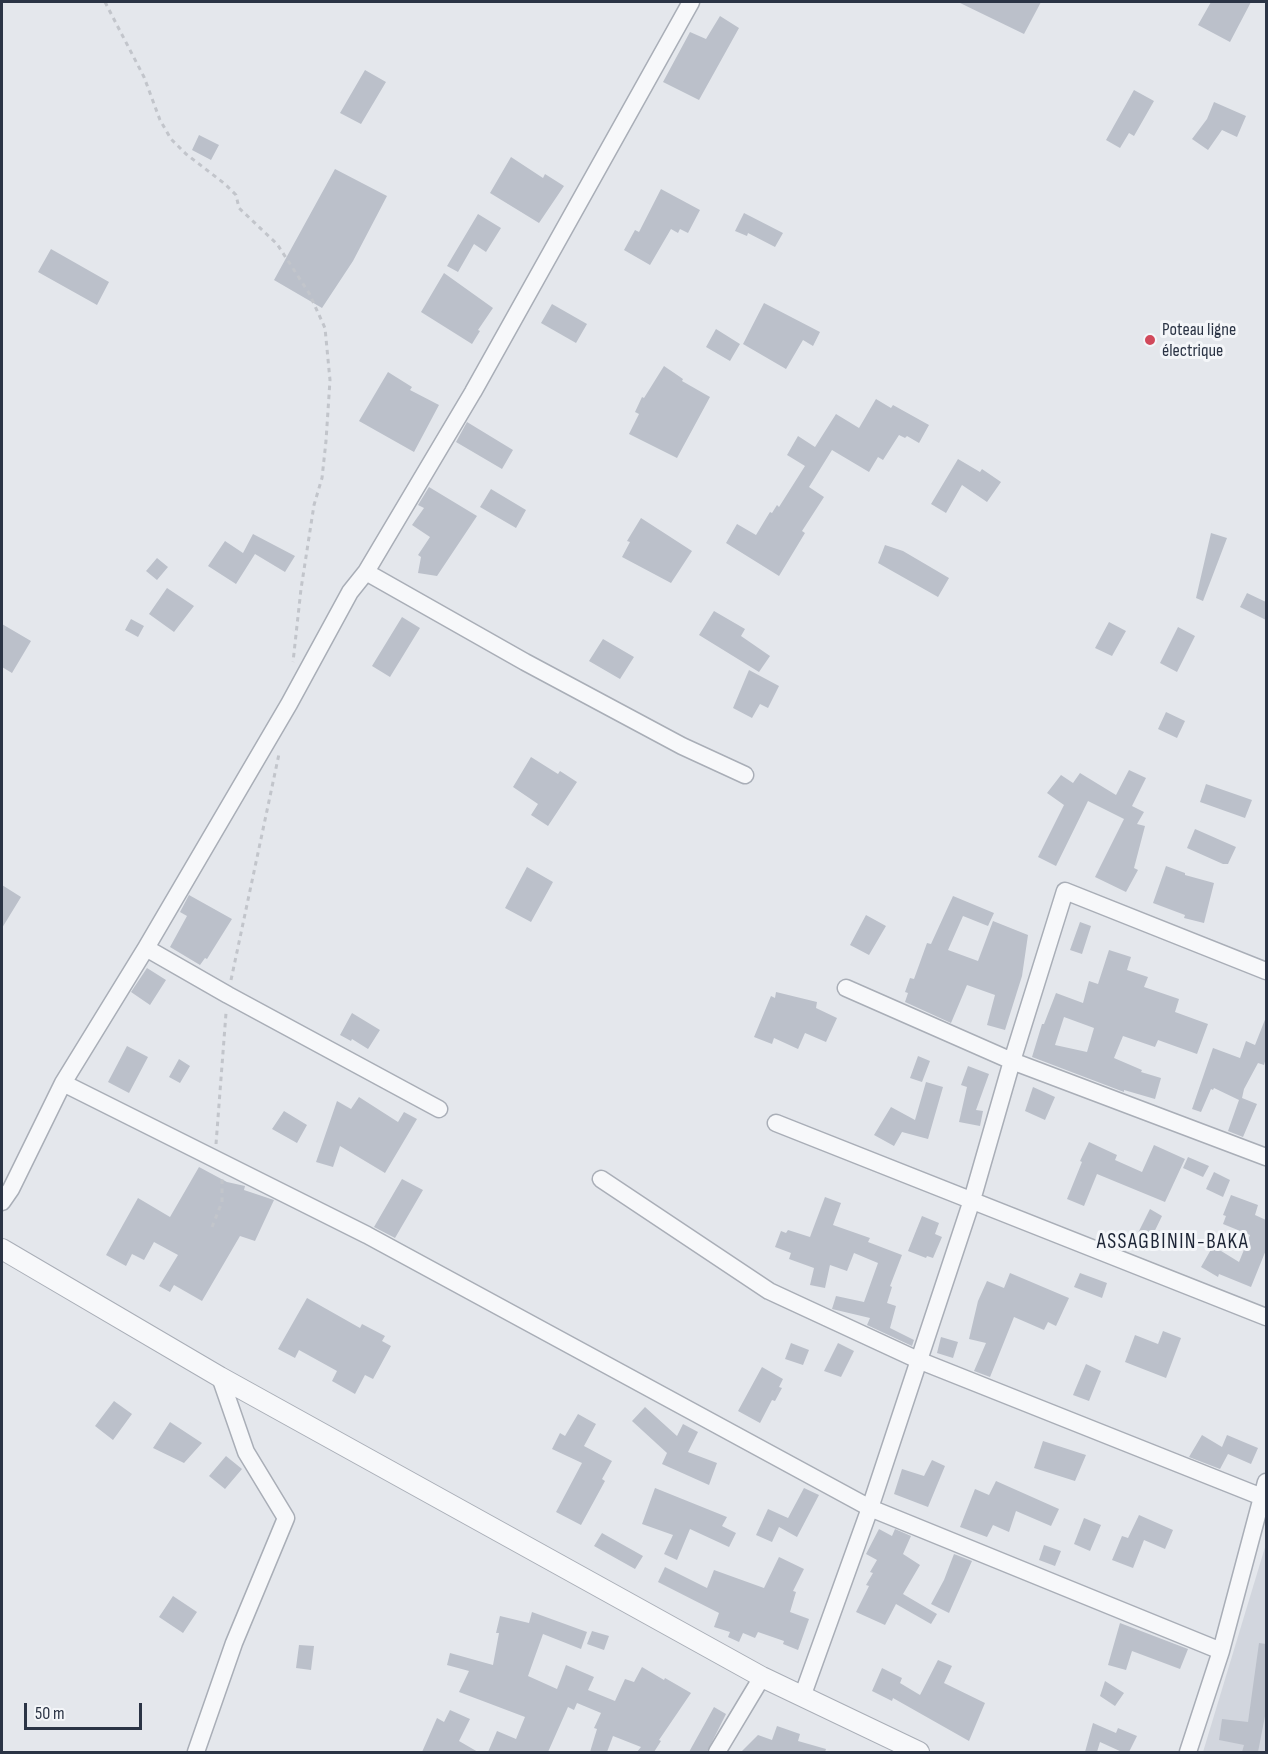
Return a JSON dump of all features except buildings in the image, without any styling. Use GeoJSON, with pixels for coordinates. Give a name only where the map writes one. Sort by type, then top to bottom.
{"type":"FeatureCollection","features":[{"type":"Feature","properties":{"kind":"street"},"geometry":{"type":"LineString","coordinates":[[2,1202],[11,1189],[63,1083],[146,948],[289,704],[350,592],[366,572],[478,382],[691,2]]}},
{"type":"Feature","properties":{"kind":"street"},"geometry":{"type":"LineString","coordinates":[[366,572],[535,668],[682,746],[745,776]]}},
{"type":"Feature","properties":{"kind":"street"},"geometry":{"type":"LineString","coordinates":[[802,1697],[870,1508],[972,1200],[1065,891],[1266,971]]}},
{"type":"Feature","properties":{"kind":"street"},"geometry":{"type":"LineString","coordinates":[[146,948],[439,1109]]}},
{"type":"Feature","properties":{"kind":"street"},"geometry":{"type":"LineString","coordinates":[[846,988],[1012,1061],[1266,1157]]}},
{"type":"Feature","properties":{"kind":"street"},"geometry":{"type":"LineString","coordinates":[[63,1083],[367,1235],[870,1508],[1221,1651]]}},
{"type":"Feature","properties":{"kind":"street"},"geometry":{"type":"LineString","coordinates":[[776,1123],[1266,1317]]}},
{"type":"Feature","properties":{"kind":"street"},"geometry":{"type":"LineString","coordinates":[[601,1179],[769,1291],[918,1360],[1264,1490],[1221,1651],[1188,1752]]}},
{"type":"Feature","properties":{"kind":"street"},"geometry":{"type":"LineString","coordinates":[[2,1249],[220,1377],[762,1677],[919,1752]]}},
{"type":"Feature","properties":{"kind":"street"},"geometry":{"type":"LineString","coordinates":[[196,1752],[234,1643],[286,1518],[246,1452],[220,1377]]}},
{"type":"Feature","properties":{"kind":"street"},"geometry":{"type":"LineString","coordinates":[[717,1752],[762,1677]]}},
{"type":"Feature","properties":{"kind":"path"},"geometry":{"type":"LineString","coordinates":[[105,2],[144,77],[160,120],[171,139],[186,154],[225,184],[236,195],[239,208],[277,244],[309,293],[325,328],[330,380],[326,441],[322,478],[314,504],[300,589],[293,669]]}},
{"type":"Feature","properties":{"kind":"path"},"geometry":{"type":"LineString","coordinates":[[212,1227],[222,1202],[222,1179],[215,1158],[228,995],[279,750]]}},
{"type":"Feature","properties":{"kind":"shaded area"},"geometry":{"type":"Polygon","coordinates":[[[1266,1544],[1266,1752],[1203,1752],[1266,1544]]]}},
{"type":"Feature","properties":{"kind":"place","name":"Poteau ligne électrique"},"geometry":{"type":"Point","coordinates":[1150,340]}},
{"type":"Feature","properties":{"kind":"district","name":"ASSAGBININ-BAKA"},"geometry":{"type":"Point","coordinates":[1173,1243]}}]}
